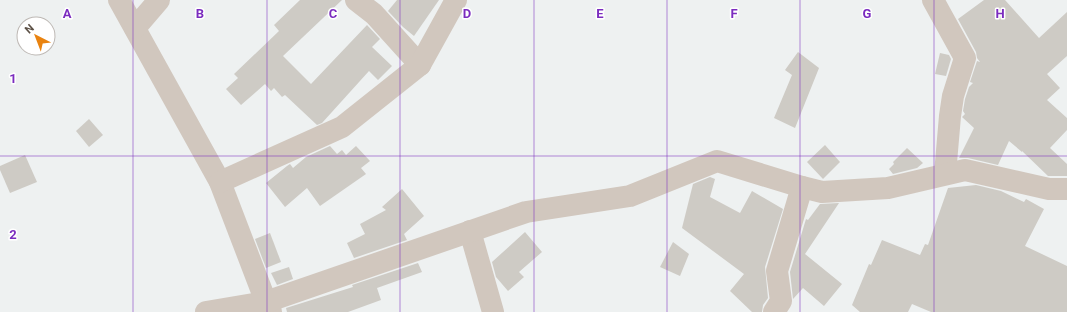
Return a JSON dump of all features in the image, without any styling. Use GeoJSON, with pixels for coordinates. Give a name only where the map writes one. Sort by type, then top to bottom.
{"type":"FeatureCollection","features":[{"type":"Feature","properties":{"kind":"street"},"geometry":{"type":"LineString","coordinates":[[119,0],[220,182],[268,307]]}},
{"type":"Feature","properties":{"kind":"street"},"geometry":{"type":"LineString","coordinates":[[135,28],[159,0]]}},
{"type":"Feature","properties":{"kind":"street"},"geometry":{"type":"LineString","coordinates":[[356,0],[374,14],[420,65]]}},
{"type":"Feature","properties":{"kind":"street"},"geometry":{"type":"LineString","coordinates":[[220,182],[342,127],[420,65],[456,0]]}},
{"type":"Feature","properties":{"kind":"street"},"geometry":{"type":"LineString","coordinates":[[933,0],[965,58],[953,96],[945,174]]}},
{"type":"Feature","properties":{"kind":"street"},"geometry":{"type":"LineString","coordinates":[[206,312],[268,307],[470,231],[526,212],[630,196],[717,161],[822,192],[888,188],[965,170],[1049,189],[1067,189]]}},
{"type":"Feature","properties":{"kind":"street"},"geometry":{"type":"LineString","coordinates":[[774,312],[781,301],[777,271],[802,187]]}},
{"type":"Feature","properties":{"kind":"street"},"geometry":{"type":"LineString","coordinates":[[470,231],[493,312]]}},
{"type":"Feature","properties":{"kind":"building"},"geometry":{"type":"Polygon","coordinates":[[[300,0],[342,0],[283,56],[311,84],[367,25],[380,39],[372,47],[392,66],[378,80],[369,71],[322,123],[317,125],[285,95],[282,97],[274,88],[271,91],[265,84],[241,105],[226,89],[238,78],[234,74],[279,31],[274,25],[300,0]]]}},
{"type":"Feature","properties":{"kind":"building"},"geometry":{"type":"Polygon","coordinates":[[[397,0],[439,0],[414,36],[388,11],[397,0]]]}},
{"type":"Feature","properties":{"kind":"building"},"geometry":{"type":"Polygon","coordinates":[[[984,0],[1005,0],[1039,38],[1067,12],[1067,56],[1047,74],[1060,88],[1047,100],[1067,118],[1067,130],[1050,148],[1067,164],[1067,176],[1048,176],[1022,151],[1009,141],[998,165],[968,158],[959,158],[974,128],[962,117],[965,114],[963,111],[965,99],[969,87],[973,83],[970,82],[977,61],[980,62],[958,19],[984,0]]]}},
{"type":"Feature","properties":{"kind":"building"},"geometry":{"type":"Polygon","coordinates":[[[798,52],[819,68],[795,128],[774,118],[792,75],[785,70],[798,52]]]}},
{"type":"Feature","properties":{"kind":"building"},"geometry":{"type":"Polygon","coordinates":[[[940,53],[949,55],[951,59],[946,76],[935,74],[940,53]]]}},
{"type":"Feature","properties":{"kind":"building"},"geometry":{"type":"Polygon","coordinates":[[[89,119],[103,135],[89,147],[76,131],[89,119]]]}},
{"type":"Feature","properties":{"kind":"building"},"geometry":{"type":"Polygon","coordinates":[[[825,145],[840,162],[823,179],[807,162],[825,145]]]}},
{"type":"Feature","properties":{"kind":"building"},"geometry":{"type":"Polygon","coordinates":[[[330,146],[337,154],[342,150],[346,155],[356,146],[370,161],[361,168],[366,174],[320,206],[307,188],[285,207],[266,183],[290,164],[293,168],[306,157],[330,146]]]}},
{"type":"Feature","properties":{"kind":"building"},"geometry":{"type":"Polygon","coordinates":[[[907,148],[923,163],[917,168],[893,174],[889,169],[894,164],[893,162],[907,148]]]}},
{"type":"Feature","properties":{"kind":"building"},"geometry":{"type":"Polygon","coordinates":[[[25,155],[37,182],[10,193],[0,170],[0,166],[25,155]]]}},
{"type":"Feature","properties":{"kind":"building"},"geometry":{"type":"Polygon","coordinates":[[[710,177],[715,179],[710,197],[740,213],[752,191],[783,209],[765,267],[768,298],[763,305],[762,312],[752,312],[730,291],[744,274],[682,228],[693,184],[710,177]]]}},
{"type":"Feature","properties":{"kind":"building"},"geometry":{"type":"Polygon","coordinates":[[[976,185],[1001,191],[1024,202],[1026,199],[1044,209],[1025,246],[1067,266],[1067,312],[931,312],[912,304],[908,312],[860,312],[852,305],[869,264],[871,265],[882,240],[920,255],[925,244],[928,245],[948,188],[976,185]]]}},
{"type":"Feature","properties":{"kind":"building"},"geometry":{"type":"Polygon","coordinates":[[[402,189],[424,216],[404,234],[407,240],[354,258],[347,243],[365,234],[360,224],[386,210],[382,207],[402,189]]]}},
{"type":"Feature","properties":{"kind":"building"},"geometry":{"type":"Polygon","coordinates":[[[839,203],[805,254],[842,284],[824,306],[803,288],[793,299],[790,272],[806,219],[808,220],[820,204],[839,203]]]}},
{"type":"Feature","properties":{"kind":"building"},"geometry":{"type":"Polygon","coordinates":[[[525,232],[542,252],[519,272],[524,277],[508,291],[496,277],[492,262],[525,232]]]}},
{"type":"Feature","properties":{"kind":"building"},"geometry":{"type":"Polygon","coordinates":[[[270,233],[281,262],[266,268],[255,239],[270,233]]]}},
{"type":"Feature","properties":{"kind":"building"},"geometry":{"type":"Polygon","coordinates":[[[673,242],[689,254],[680,276],[660,267],[673,242]]]}},
{"type":"Feature","properties":{"kind":"building"},"geometry":{"type":"Polygon","coordinates":[[[418,263],[422,272],[377,288],[381,300],[348,312],[287,312],[286,308],[353,287],[352,285],[418,263]]]}},
{"type":"Feature","properties":{"kind":"building"},"geometry":{"type":"Polygon","coordinates":[[[289,267],[293,279],[277,285],[271,273],[289,267]]]}}]}
